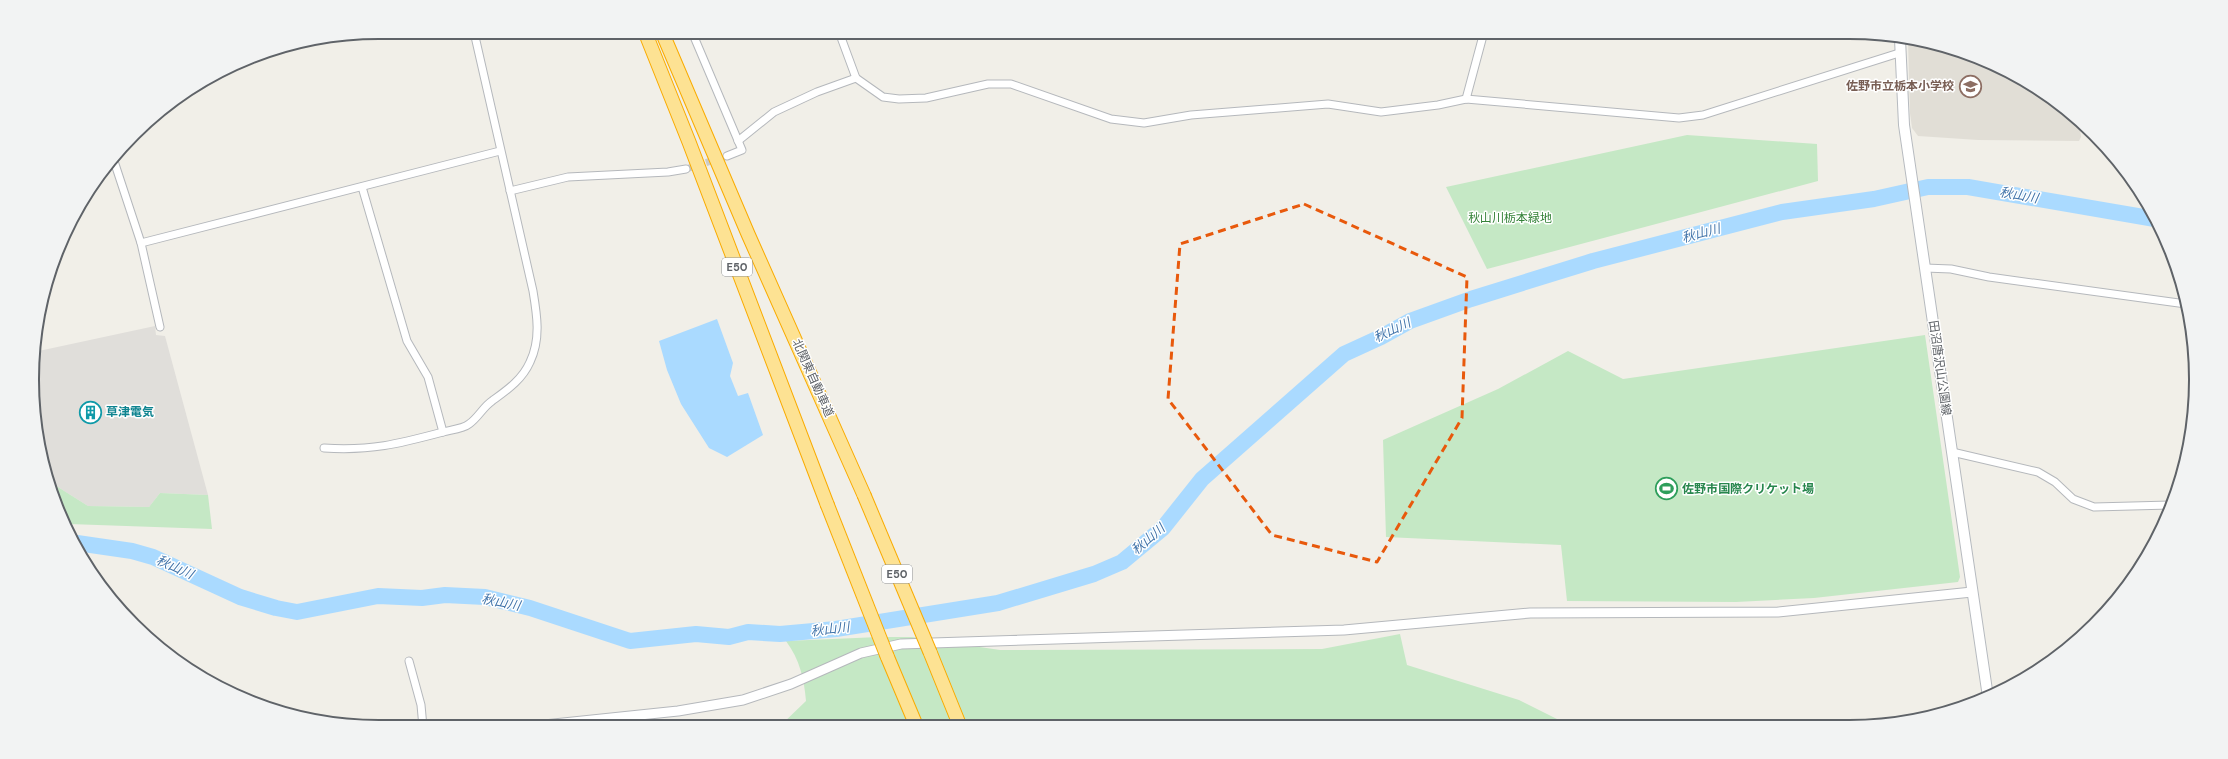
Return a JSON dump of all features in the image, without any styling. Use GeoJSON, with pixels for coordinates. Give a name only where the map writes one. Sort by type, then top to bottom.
{"type":"FeatureCollection","features":[{"type":"Feature","properties":{"kind":"highway","name":"E50"},"geometry":{"type":"LineString","coordinates":[[648,39],[709,193],[827,504],[914,720]]}},
{"type":"Feature","properties":{"kind":"highway","name":"北関東自動車道"},"geometry":{"type":"LineString","coordinates":[[665,39],[742,220],[864,495],[958,720]]}},
{"type":"Feature","properties":{"kind":"main road","name":"田沼唐沢山公園線"},"geometry":{"type":"LineString","coordinates":[[1900,43],[1901,104],[1906,143],[1987,690]]}},
{"type":"Feature","properties":{"kind":"street"},"geometry":{"type":"LineString","coordinates":[[324,448],[371,449],[468,425],[483,407],[514,384],[524,373],[531,361],[537,342],[538,321],[533,291],[500,152],[476,39]]}},
{"type":"Feature","properties":{"kind":"street"},"geometry":{"type":"LineString","coordinates":[[695,39],[742,150],[727,156]]}},
{"type":"Feature","properties":{"kind":"street"},"geometry":{"type":"LineString","coordinates":[[842,39],[856,78],[883,97],[911,100],[988,84],[1010,84],[1111,119],[1144,124],[1190,115],[1328,104],[1381,112],[1438,105],[1466,99],[1679,118],[1703,115],[1899,53]]}},
{"type":"Feature","properties":{"kind":"street"},"geometry":{"type":"LineString","coordinates":[[1466,99],[1482,39]]}},
{"type":"Feature","properties":{"kind":"street"},"geometry":{"type":"LineString","coordinates":[[738,142],[774,112],[817,92],[856,78]]}},
{"type":"Feature","properties":{"kind":"street"},"geometry":{"type":"LineString","coordinates":[[141,243],[500,152]]}},
{"type":"Feature","properties":{"kind":"street"},"geometry":{"type":"LineString","coordinates":[[115,165],[141,243],[160,328]]}},
{"type":"Feature","properties":{"kind":"street"},"geometry":{"type":"LineString","coordinates":[[510,191],[568,177],[668,172],[686,168]]}},
{"type":"Feature","properties":{"kind":"street"},"geometry":{"type":"LineString","coordinates":[[362,187],[407,341],[428,377],[443,432]]}},
{"type":"Feature","properties":{"kind":"street"},"geometry":{"type":"LineString","coordinates":[[1925,268],[1951,269],[1989,277],[2180,303]]}},
{"type":"Feature","properties":{"kind":"street"},"geometry":{"type":"LineString","coordinates":[[1952,452],[2038,472],[2055,482],[2073,499],[2094,507],[2165,505]]}},
{"type":"Feature","properties":{"kind":"street"},"geometry":{"type":"LineString","coordinates":[[594,720],[663,713],[743,700],[790,684],[861,653],[901,644],[1344,630],[1530,613],[1778,612],[1972,592]]}},
{"type":"Feature","properties":{"kind":"street"},"geometry":{"type":"LineString","coordinates":[[408,661],[421,705],[422,720]]}},
{"type":"Feature","properties":{"kind":"highlighted area"},"geometry":{"type":"Polygon","coordinates":[[[1304,204],[1467,277],[1462,418],[1377,562],[1272,535],[1168,399],[1180,244],[1304,204]]]}},
{"type":"Feature","properties":{"kind":"shaded area","name":"佐野市立栃本小学校"},"geometry":{"type":"Polygon","coordinates":[[[1908,45],[1958,57],[1999,74],[2038,96],[2056,109],[2080,130],[2081,137],[2079,141],[1978,140],[1918,136],[1912,128],[1910,113],[1908,45]]]}},
{"type":"Feature","properties":{"kind":"shaded area","name":"草津電気"},"geometry":{"type":"Polygon","coordinates":[[[155,326],[156,335],[165,336],[208,495],[160,493],[149,507],[88,506],[56,486],[42,424],[39,380],[41,351],[155,326]]]}},
{"type":"Feature","properties":{"kind":"green space","name":"秋山川栃本緑地"},"geometry":{"type":"Polygon","coordinates":[[[1687,135],[1817,144],[1818,181],[1487,269],[1446,187],[1687,135]]]}},
{"type":"Feature","properties":{"kind":"green space","name":"佐野市国際クリケット場"},"geometry":{"type":"Polygon","coordinates":[[[1925,335],[1960,577],[1958,582],[1814,598],[1736,602],[1567,601],[1561,545],[1386,537],[1383,440],[1498,389],[1568,351],[1623,379],[1925,335]]]}},
{"type":"Feature","properties":{"kind":"green space"},"geometry":{"type":"Polygon","coordinates":[[[56,486],[88,506],[149,507],[160,493],[208,495],[212,529],[71,524],[56,486]]]}},
{"type":"Feature","properties":{"kind":"green space"},"geometry":{"type":"Polygon","coordinates":[[[1400,634],[1407,665],[1519,700],[1559,720],[786,720],[806,701],[804,685],[798,663],[786,641],[912,637],[1000,650],[1322,649],[1400,634]]]}},
{"type":"Feature","properties":{"kind":"water"},"geometry":{"type":"Polygon","coordinates":[[[717,319],[733,363],[730,376],[738,396],[748,393],[763,435],[727,457],[709,448],[681,404],[667,370],[659,341],[717,319]]]}},
{"type":"Feature","properties":{"kind":"waterway","name":"秋山川"},"geometry":{"type":"LineString","coordinates":[[82,544],[132,551],[153,557],[240,597],[276,608],[297,612],[378,596],[422,598],[445,595],[485,597],[530,608],[630,641],[696,634],[729,637],[748,632],[780,634],[836,629],[998,603],[1094,574],[1122,562],[1163,528],[1202,479],[1344,354],[1381,337],[1410,321],[1471,299],[1593,261],[1782,212],[1874,199],[1928,187],[1968,187],[2148,218]]}},
{"type":"Feature","properties":{"kind":"tunnel"},"geometry":{"type":"LineString","coordinates":[[686,169],[727,156]]}},
{"type":"Feature","properties":{"kind":"place","name":"佐野市立栃本小学校"},"geometry":{"type":"Point","coordinates":[1970,86]}},
{"type":"Feature","properties":{"kind":"place","name":"草津電気"},"geometry":{"type":"Point","coordinates":[90,412]}},
{"type":"Feature","properties":{"kind":"place","name":"佐野市国際クリケット場"},"geometry":{"type":"Point","coordinates":[1666,489]}}]}
